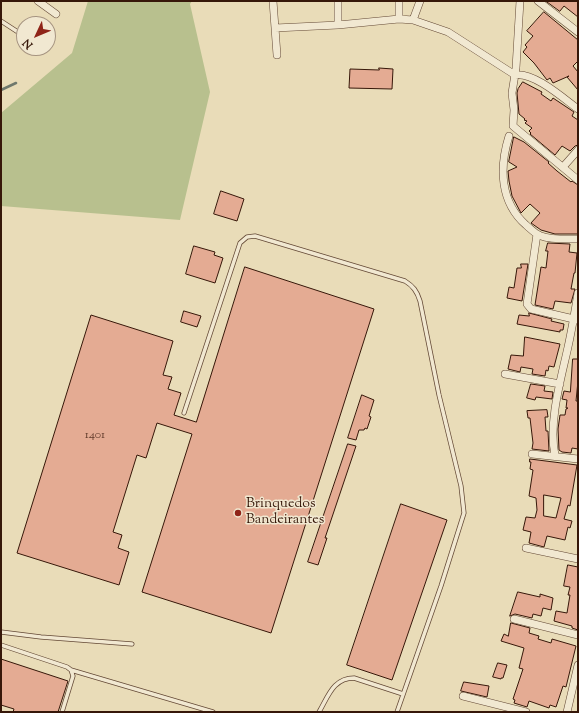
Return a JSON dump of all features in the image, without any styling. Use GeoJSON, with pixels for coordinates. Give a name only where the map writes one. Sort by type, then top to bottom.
{"type":"FeatureCollection","features":[{"type":"Feature","properties":{"kind":"street"},"geometry":{"type":"LineString","coordinates":[[38,1],[56,14]]}},
{"type":"Feature","properties":{"kind":"street"},"geometry":{"type":"LineString","coordinates":[[273,1],[277,54]]}},
{"type":"Feature","properties":{"kind":"street"},"geometry":{"type":"LineString","coordinates":[[338,1],[338,25]]}},
{"type":"Feature","properties":{"kind":"street"},"geometry":{"type":"LineString","coordinates":[[399,1],[399,20]]}},
{"type":"Feature","properties":{"kind":"street"},"geometry":{"type":"LineString","coordinates":[[413,20],[420,1]]}},
{"type":"Feature","properties":{"kind":"street"},"geometry":{"type":"LineString","coordinates":[[520,1],[519,30],[512,93],[514,110],[513,126],[578,180]]}},
{"type":"Feature","properties":{"kind":"street"},"geometry":{"type":"LineString","coordinates":[[538,1],[578,32]]}},
{"type":"Feature","properties":{"kind":"street"},"geometry":{"type":"LineString","coordinates":[[275,28],[413,20],[448,32],[515,75],[533,78],[578,109]]}},
{"type":"Feature","properties":{"kind":"street"},"geometry":{"type":"LineString","coordinates":[[509,136],[503,166],[503,180],[506,195],[514,212],[537,234],[545,237],[578,239]]}},
{"type":"Feature","properties":{"kind":"street"},"geometry":{"type":"LineString","coordinates":[[563,167],[578,150]]}},
{"type":"Feature","properties":{"kind":"street"},"geometry":{"type":"LineString","coordinates":[[537,234],[527,304],[531,309],[576,319]]}},
{"type":"Feature","properties":{"kind":"street"},"geometry":{"type":"LineString","coordinates":[[555,455],[553,443],[554,419],[560,384],[576,319],[578,293]]}},
{"type":"Feature","properties":{"kind":"street"},"geometry":{"type":"LineString","coordinates":[[505,374],[560,384]]}},
{"type":"Feature","properties":{"kind":"street"},"geometry":{"type":"LineString","coordinates":[[532,454],[555,455],[578,459]]}},
{"type":"Feature","properties":{"kind":"street"},"geometry":{"type":"LineString","coordinates":[[526,548],[578,560]]}},
{"type":"Feature","properties":{"kind":"street"},"geometry":{"type":"LineString","coordinates":[[514,620],[578,635]]}},
{"type":"Feature","properties":{"kind":"street"},"geometry":{"type":"LineString","coordinates":[[567,712],[578,665]]}},
{"type":"Feature","properties":{"kind":"street"},"geometry":{"type":"LineString","coordinates":[[463,696],[510,710],[526,712]]}},
{"type":"Feature","properties":{"kind":"lane"},"geometry":{"type":"LineString","coordinates":[[1,21],[16,31]]}},
{"type":"Feature","properties":{"kind":"lane"},"geometry":{"type":"LineString","coordinates":[[184,413],[240,243],[247,236],[255,236],[405,281],[413,286],[420,301],[437,388],[461,486],[464,513],[441,586],[397,712]]}},
{"type":"Feature","properties":{"kind":"lane"},"geometry":{"type":"LineString","coordinates":[[1,632],[41,637],[132,644]]}},
{"type":"Feature","properties":{"kind":"lane"},"geometry":{"type":"LineString","coordinates":[[1,645],[72,670],[213,712]]}},
{"type":"Feature","properties":{"kind":"lane"},"geometry":{"type":"LineString","coordinates":[[62,712],[73,676],[72,670]]}},
{"type":"Feature","properties":{"kind":"lane"},"geometry":{"type":"LineString","coordinates":[[319,712],[333,687],[346,678],[354,678],[404,694]]}},
{"type":"Feature","properties":{"kind":"green space"},"geometry":{"type":"Polygon","coordinates":[[[88,1],[192,1],[190,4],[210,92],[180,220],[1,206],[1,113],[72,53],[88,1]]]}},
{"type":"Feature","properties":{"kind":"building"},"geometry":{"type":"Polygon","coordinates":[[[546,1],[578,1],[578,17],[564,6],[560,11],[546,1]]]}},
{"type":"Feature","properties":{"kind":"building"},"geometry":{"type":"Polygon","coordinates":[[[544,12],[578,40],[578,61],[573,66],[578,72],[578,90],[567,77],[569,76],[553,83],[550,78],[547,80],[523,52],[527,47],[525,45],[533,36],[527,31],[544,12]]]}},
{"type":"Feature","properties":{"kind":"building"},"geometry":{"type":"Polygon","coordinates":[[[379,68],[393,69],[392,89],[349,88],[350,69],[379,70],[379,68]]]}},
{"type":"Feature","properties":{"kind":"building"},"geometry":{"type":"Polygon","coordinates":[[[523,82],[542,92],[541,94],[551,101],[553,98],[574,112],[572,116],[578,120],[578,145],[570,151],[562,146],[555,155],[530,134],[531,133],[529,131],[532,128],[525,123],[527,121],[524,120],[525,119],[519,114],[517,93],[523,82]]]}},
{"type":"Feature","properties":{"kind":"building"},"geometry":{"type":"Polygon","coordinates":[[[514,137],[524,142],[549,162],[548,163],[557,171],[571,182],[572,181],[578,185],[578,234],[555,234],[541,230],[531,223],[540,213],[530,204],[521,213],[512,196],[508,171],[517,167],[509,162],[514,137]]]}},
{"type":"Feature","properties":{"kind":"building"},"geometry":{"type":"Polygon","coordinates":[[[221,191],[244,199],[237,221],[214,214],[221,191]]]}},
{"type":"Feature","properties":{"kind":"building"},"geometry":{"type":"Polygon","coordinates":[[[548,243],[570,244],[569,252],[577,253],[575,273],[571,289],[575,289],[571,303],[555,301],[553,309],[535,305],[541,267],[546,268],[548,251],[546,251],[548,243]]]}},
{"type":"Feature","properties":{"kind":"building"},"geometry":{"type":"Polygon","coordinates":[[[194,246],[215,252],[214,255],[223,258],[215,283],[186,274],[194,246]]]}},
{"type":"Feature","properties":{"kind":"building"},"geometry":{"type":"Polygon","coordinates":[[[521,264],[528,264],[522,301],[507,298],[509,287],[514,288],[517,268],[521,268],[521,264]]]}},
{"type":"Feature","properties":{"kind":"building","name":"Brinquedos Bandeirantes"},"geometry":{"type":"Polygon","coordinates":[[[245,267],[374,309],[271,633],[142,592],[192,434],[157,423],[146,458],[137,455],[113,532],[122,535],[118,548],[129,552],[119,585],[17,553],[91,315],[173,341],[163,375],[172,377],[168,389],[181,393],[174,415],[196,422],[245,267]]]}},
{"type":"Feature","properties":{"kind":"building"},"geometry":{"type":"Polygon","coordinates":[[[184,311],[201,316],[197,327],[181,322],[184,311]]]}},
{"type":"Feature","properties":{"kind":"building"},"geometry":{"type":"Polygon","coordinates":[[[529,313],[564,324],[563,330],[560,330],[560,332],[517,324],[519,315],[529,316],[529,313]]]}},
{"type":"Feature","properties":{"kind":"building"},"geometry":{"type":"Polygon","coordinates":[[[525,337],[560,344],[554,367],[549,366],[548,371],[546,370],[545,376],[532,374],[533,369],[521,367],[520,372],[508,369],[511,355],[523,356],[525,337]]]}},
{"type":"Feature","properties":{"kind":"building"},"geometry":{"type":"Polygon","coordinates":[[[573,359],[578,359],[576,401],[578,401],[578,449],[572,448],[571,453],[562,452],[559,450],[558,429],[560,415],[565,415],[566,409],[568,408],[566,408],[567,400],[562,399],[564,391],[570,392],[573,359]]]}},
{"type":"Feature","properties":{"kind":"building"},"geometry":{"type":"Polygon","coordinates":[[[531,384],[545,386],[544,391],[553,392],[552,399],[536,397],[535,400],[527,398],[531,384]]]}},
{"type":"Feature","properties":{"kind":"building"},"geometry":{"type":"Polygon","coordinates":[[[362,395],[374,400],[367,429],[365,428],[364,430],[359,430],[356,440],[348,438],[362,395]]]}},
{"type":"Feature","properties":{"kind":"building"},"geometry":{"type":"Polygon","coordinates":[[[547,410],[548,417],[545,417],[546,431],[548,431],[549,451],[532,449],[533,443],[530,418],[528,418],[527,411],[547,410]]]}},
{"type":"Feature","properties":{"kind":"building"},"geometry":{"type":"Polygon","coordinates":[[[348,444],[356,446],[325,538],[327,538],[318,565],[308,562],[348,444]]]}},
{"type":"Feature","properties":{"kind":"building"},"geometry":{"type":"Polygon","coordinates":[[[530,459],[577,465],[570,506],[568,505],[564,519],[572,521],[570,528],[568,527],[565,540],[547,536],[544,547],[529,543],[531,532],[523,530],[526,517],[535,518],[537,510],[536,498],[529,496],[533,470],[530,469],[530,459]],[[544,495],[544,516],[556,518],[561,498],[544,495]]]}},
{"type":"Feature","properties":{"kind":"building"},"geometry":{"type":"Polygon","coordinates":[[[401,504],[447,520],[392,680],[347,665],[401,504]]]}},
{"type":"Feature","properties":{"kind":"building"},"geometry":{"type":"Polygon","coordinates":[[[568,565],[578,567],[578,630],[572,628],[572,626],[554,621],[556,611],[567,613],[570,587],[564,586],[568,565]]]}},
{"type":"Feature","properties":{"kind":"building"},"geometry":{"type":"Polygon","coordinates":[[[518,592],[540,597],[540,594],[553,598],[551,610],[543,608],[541,616],[533,614],[532,618],[515,614],[510,616],[518,592]]]}},
{"type":"Feature","properties":{"kind":"building"},"geometry":{"type":"Polygon","coordinates":[[[511,623],[530,628],[529,633],[539,636],[538,639],[551,643],[552,639],[576,646],[566,687],[563,686],[556,707],[550,705],[549,708],[529,701],[527,707],[514,703],[515,700],[513,699],[523,669],[519,668],[524,648],[501,641],[504,634],[508,636],[511,623]]]}},
{"type":"Feature","properties":{"kind":"building"},"geometry":{"type":"Polygon","coordinates":[[[1,659],[68,681],[58,712],[13,712],[14,709],[1,705],[1,659]]]}},
{"type":"Feature","properties":{"kind":"building"},"geometry":{"type":"Polygon","coordinates":[[[498,663],[507,665],[503,678],[501,679],[493,677],[498,663]]]}},
{"type":"Feature","properties":{"kind":"building"},"geometry":{"type":"Polygon","coordinates":[[[464,682],[489,686],[487,697],[461,691],[464,682]]]}},
{"type":"Feature","properties":{"kind":"waterway"},"geometry":{"type":"LineString","coordinates":[[1,90],[16,83]]}},
{"type":"Feature","properties":{"kind":"place","name":"Brinquedos Bandeirantes"},"geometry":{"type":"Point","coordinates":[238,513]}}]}
